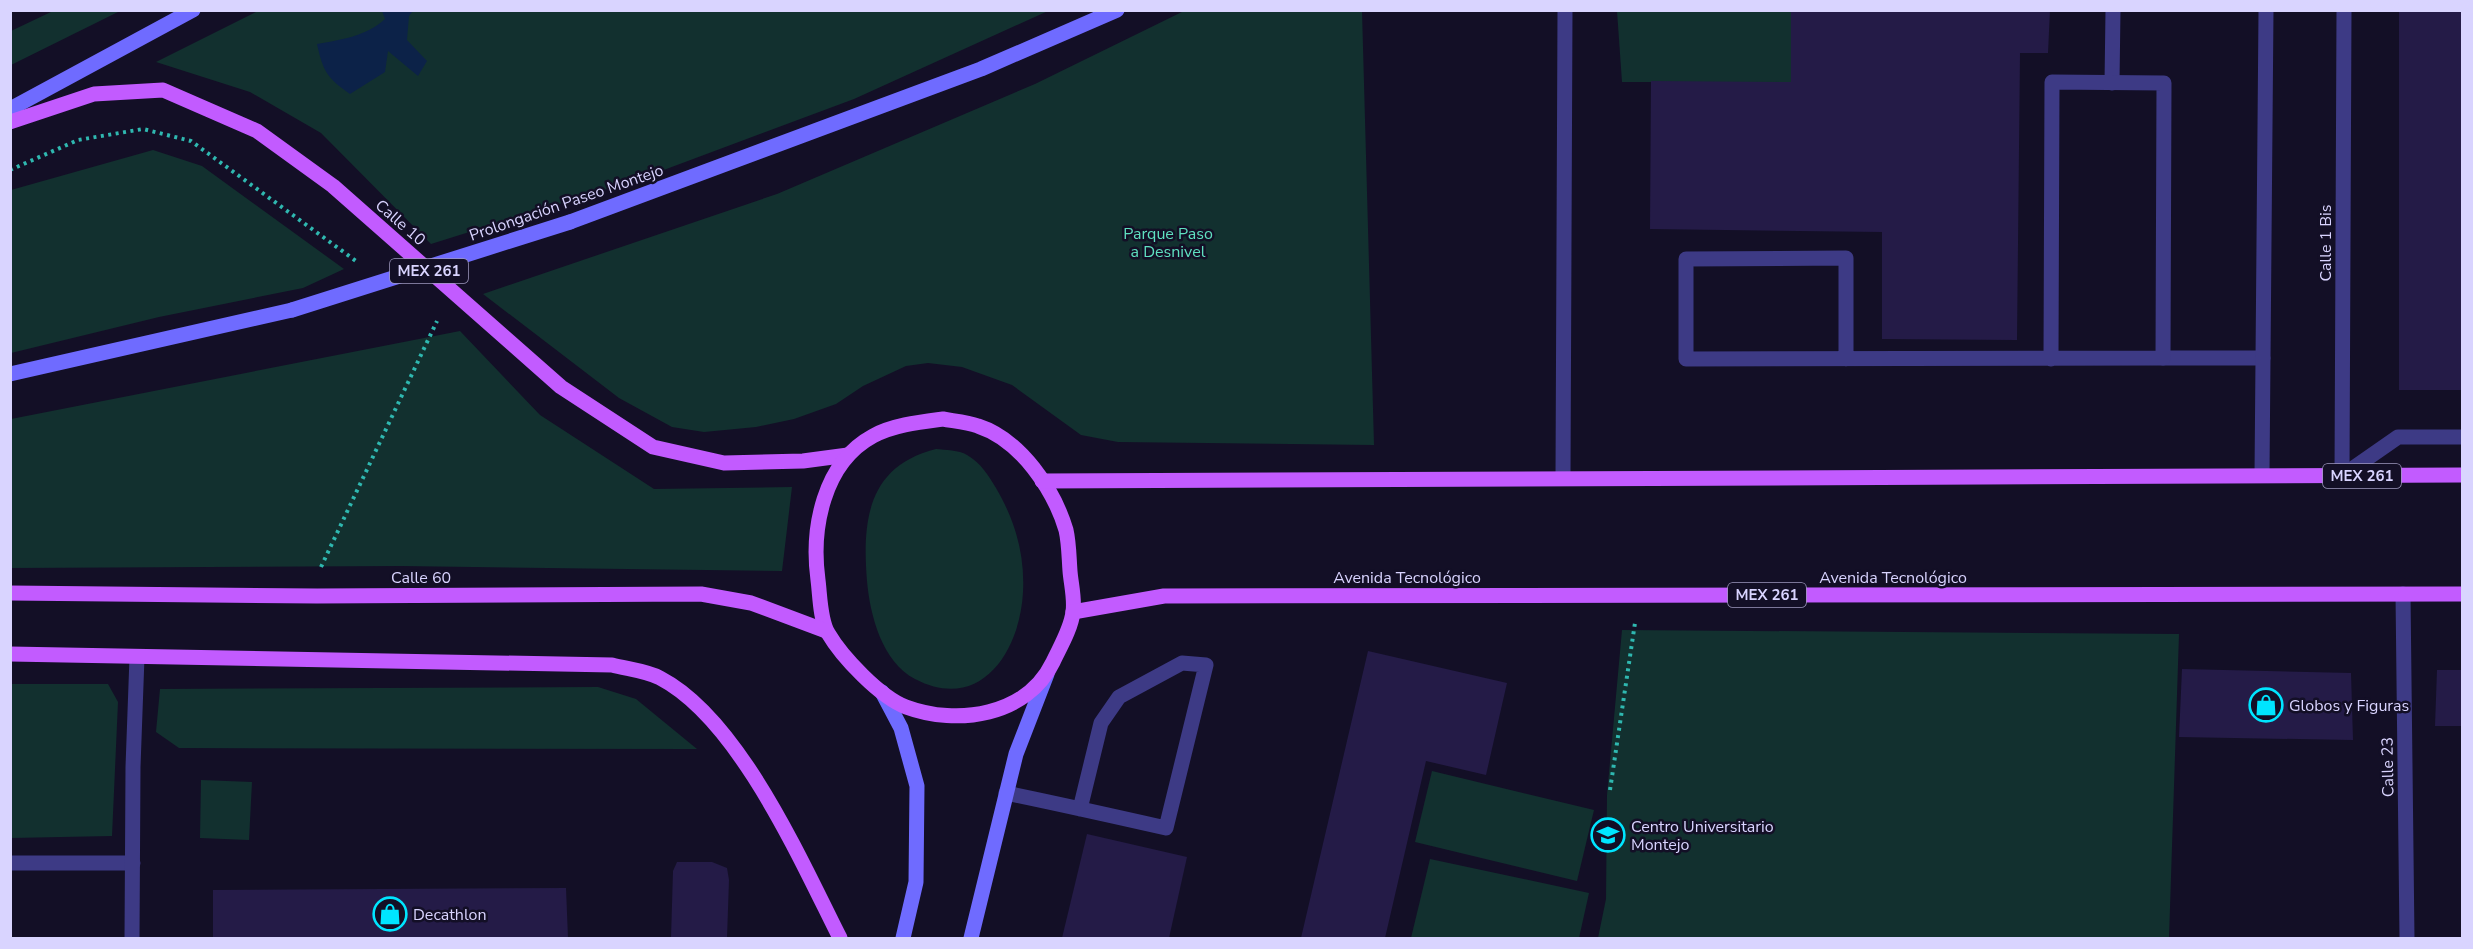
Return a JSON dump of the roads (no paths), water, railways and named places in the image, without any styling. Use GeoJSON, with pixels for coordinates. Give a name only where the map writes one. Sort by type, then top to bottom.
{"type":"FeatureCollection","features":[{"type":"Feature","properties":{"kind":"main road"},"geometry":{"type":"LineString","coordinates":[[10,109],[194,10]]}},
{"type":"Feature","properties":{"kind":"main road","name":"Prolongación Paseo Montejo"},"geometry":{"type":"LineString","coordinates":[[10,374],[292,310],[570,222],[981,69],[1117,10]]}},
{"type":"Feature","properties":{"kind":"main road","name":"Calle 10"},"geometry":{"type":"LineString","coordinates":[[10,122],[94,94],[163,90],[257,131],[333,186],[561,387],[653,447],[724,463],[803,461],[848,455]]}},
{"type":"Feature","properties":{"kind":"main road"},"geometry":{"type":"LineString","coordinates":[[971,939],[1016,754],[1073,612],[1066,533],[1053,497],[1042,481],[1011,445],[980,426],[943,419],[908,424],[873,436],[848,455],[830,481],[823,499],[817,533],[816,568],[826,631],[844,655],[882,692],[906,707],[958,717],[991,713],[1019,700],[1048,671]]}},
{"type":"Feature","properties":{"kind":"main road","name":"MEX 261"},"geometry":{"type":"LineString","coordinates":[[1042,481],[2463,475]]}},
{"type":"Feature","properties":{"kind":"main road","name":"Calle 60"},"geometry":{"type":"LineString","coordinates":[[10,593],[305,596],[701,594],[751,603],[826,631]]}},
{"type":"Feature","properties":{"kind":"main road","name":"Avenida Tecnológico"},"geometry":{"type":"LineString","coordinates":[[1073,612],[1164,596],[2463,594]]}},
{"type":"Feature","properties":{"kind":"main road"},"geometry":{"type":"LineString","coordinates":[[10,654],[612,665],[659,677],[686,696],[725,736],[764,792],[840,939]]}},
{"type":"Feature","properties":{"kind":"main road"},"geometry":{"type":"LineString","coordinates":[[882,692],[901,728],[917,786],[916,882],[903,939]]}},
{"type":"Feature","properties":{"kind":"street"},"geometry":{"type":"LineString","coordinates":[[1563,478],[1565,10]]}},
{"type":"Feature","properties":{"kind":"street"},"geometry":{"type":"LineString","coordinates":[[2112,83],[2113,10]]}},
{"type":"Feature","properties":{"kind":"street"},"geometry":{"type":"LineString","coordinates":[[2262,476],[2266,10]]}},
{"type":"Feature","properties":{"kind":"street","name":"Calle 1 Bis"},"geometry":{"type":"LineString","coordinates":[[2342,476],[2344,10]]}},
{"type":"Feature","properties":{"kind":"street"},"geometry":{"type":"LineString","coordinates":[[2051,359],[2052,82],[2164,83],[2163,358]]}},
{"type":"Feature","properties":{"kind":"street"},"geometry":{"type":"LineString","coordinates":[[1846,359],[1846,258],[1686,259],[1686,359],[1846,359],[2051,359],[2263,358]]}},
{"type":"Feature","properties":{"kind":"street"},"geometry":{"type":"LineString","coordinates":[[2342,476],[2398,438],[2463,437]]}},
{"type":"Feature","properties":{"kind":"street","name":"Calle 23"},"geometry":{"type":"LineString","coordinates":[[2403,594],[2407,939]]}},
{"type":"Feature","properties":{"kind":"street"},"geometry":{"type":"LineString","coordinates":[[132,939],[133,767],[137,657]]}},
{"type":"Feature","properties":{"kind":"street"},"geometry":{"type":"LineString","coordinates":[[1006,793],[1166,828],[1206,665],[1182,663],[1119,696],[1101,723],[1080,809]]}},
{"type":"Feature","properties":{"kind":"street"},"geometry":{"type":"LineString","coordinates":[[10,863],[133,863]]}},
{"type":"Feature","properties":{"kind":"water"},"geometry":{"type":"Polygon","coordinates":[[[382,11],[413,11],[409,16],[407,40],[427,61],[418,76],[388,51],[385,72],[350,94],[327,73],[317,44],[370,30],[385,19],[382,11]]]}},
{"type":"Feature","properties":{"kind":"place","name":"Globos y Figuras"},"geometry":{"type":"Point","coordinates":[2266,705]}},
{"type":"Feature","properties":{"kind":"place","name":"Centro Universitario Montejo"},"geometry":{"type":"Point","coordinates":[1608,835]}},
{"type":"Feature","properties":{"kind":"place","name":"Decathlon"},"geometry":{"type":"Point","coordinates":[390,914]}},
{"type":"Feature","properties":{"kind":"park label","name":"Parque Paso a Desnivel"},"geometry":{"type":"Point","coordinates":[1168,242]}}]}
